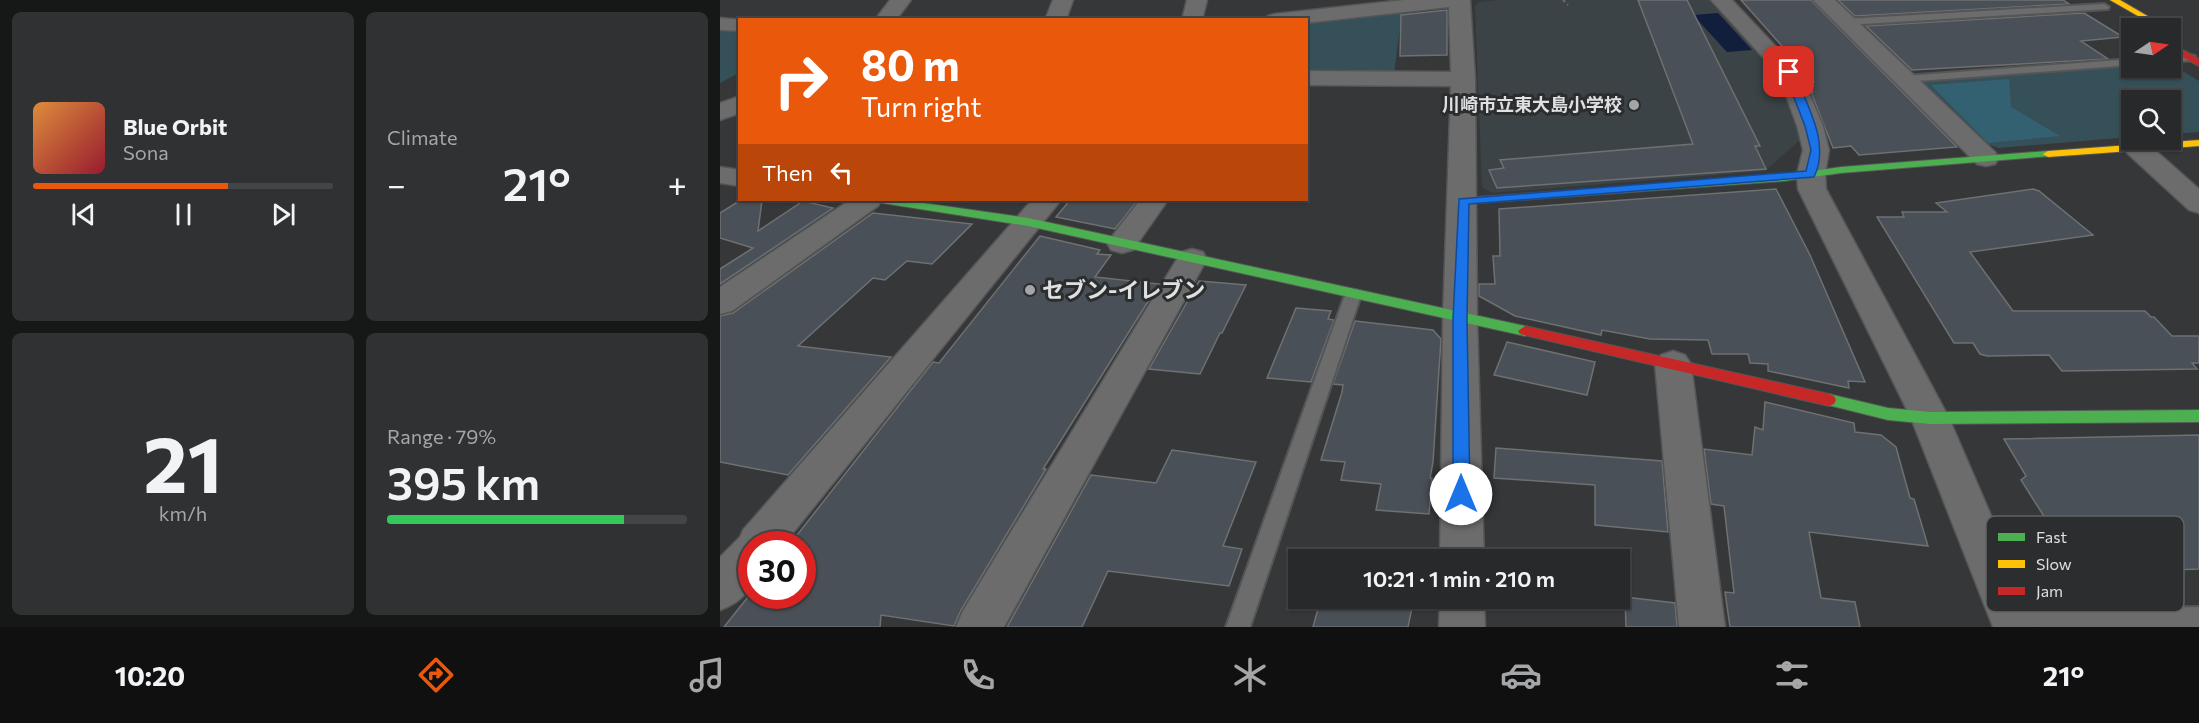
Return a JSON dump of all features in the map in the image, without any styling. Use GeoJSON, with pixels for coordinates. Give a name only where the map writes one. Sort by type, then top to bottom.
{"type":"FeatureCollection","features":[{"type":"Feature","properties":{"kind":"street"},"geometry":{"type":"LineString","coordinates":[[887,18],[901,0]]}},
{"type":"Feature","properties":{"kind":"street"},"geometry":{"type":"LineString","coordinates":[[1056,18],[1063,0]]}},
{"type":"Feature","properties":{"kind":"street"},"geometry":{"type":"LineString","coordinates":[[1192,18],[1197,0]]}},
{"type":"Feature","properties":{"kind":"street"},"geometry":{"type":"LineString","coordinates":[[1282,18],[1351,6],[1459,0],[1463,79],[1460,319],[1462,549]]}},
{"type":"Feature","properties":{"kind":"street"},"geometry":{"type":"LineString","coordinates":[[1721,0],[1789,72],[1810,126],[1816,150],[1810,174],[1812,189],[1930,418],[1986,554]]}},
{"type":"Feature","properties":{"kind":"street"},"geometry":{"type":"LineString","coordinates":[[1823,0],[1986,158]]}},
{"type":"Feature","properties":{"kind":"street"},"geometry":{"type":"LineString","coordinates":[[2104,2],[2127,18]]}},
{"type":"Feature","properties":{"kind":"street"},"geometry":{"type":"LineString","coordinates":[[2104,2],[2141,18]]}},
{"type":"Feature","properties":{"kind":"street"},"geometry":{"type":"LineString","coordinates":[[720,24],[738,25]]}},
{"type":"Feature","properties":{"kind":"street"},"geometry":{"type":"LineString","coordinates":[[2181,42],[2196,56]]}},
{"type":"Feature","properties":{"kind":"street"},"geometry":{"type":"LineString","coordinates":[[2181,50],[2196,56]]}},
{"type":"Feature","properties":{"kind":"street"},"geometry":{"type":"LineString","coordinates":[[1308,78],[1463,79]]}},
{"type":"Feature","properties":{"kind":"street"},"geometry":{"type":"LineString","coordinates":[[720,113],[738,104]]}},
{"type":"Feature","properties":{"kind":"street"},"geometry":{"type":"LineString","coordinates":[[2181,144],[2199,143]]}},
{"type":"Feature","properties":{"kind":"street"},"geometry":{"type":"LineString","coordinates":[[1463,201],[2121,149]]}},
{"type":"Feature","properties":{"kind":"street"},"geometry":{"type":"LineString","coordinates":[[2139,150],[2199,204]]}},
{"type":"Feature","properties":{"kind":"street"},"geometry":{"type":"LineString","coordinates":[[720,175],[738,178]]}},
{"type":"Feature","properties":{"kind":"street"},"geometry":{"type":"LineString","coordinates":[[720,303],[867,201]]}},
{"type":"Feature","properties":{"kind":"street"},"geometry":{"type":"LineString","coordinates":[[896,201],[1037,211],[1122,243],[1673,364],[1888,414],[1930,418],[2199,416]]}},
{"type":"Feature","properties":{"kind":"street"},"geometry":{"type":"LineString","coordinates":[[1122,243],[1153,201]]}},
{"type":"Feature","properties":{"kind":"street"},"geometry":{"type":"LineString","coordinates":[[769,531],[1037,211]]}},
{"type":"Feature","properties":{"kind":"street"},"geometry":{"type":"LineString","coordinates":[[979,627],[1192,259]]}},
{"type":"Feature","properties":{"kind":"street"},"geometry":{"type":"LineString","coordinates":[[1673,364],[1702,627]]}},
{"type":"Feature","properties":{"kind":"street"},"geometry":{"type":"LineString","coordinates":[[720,589],[738,568]]}},
{"type":"Feature","properties":{"kind":"street"},"geometry":{"type":"LineString","coordinates":[[1462,609],[1462,627]]}},
{"type":"Feature","properties":{"kind":"lane"},"geometry":{"type":"LineString","coordinates":[[1846,22],[2104,2]]}},
{"type":"Feature","properties":{"kind":"lane"},"geometry":{"type":"LineString","coordinates":[[2181,58],[2196,56]]}},
{"type":"Feature","properties":{"kind":"lane"},"geometry":{"type":"LineString","coordinates":[[1905,79],[2121,63]]}},
{"type":"Feature","properties":{"kind":"lane"},"geometry":{"type":"LineString","coordinates":[[1238,627],[1353,295]]}},
{"type":"Feature","properties":{"kind":"lane"},"geometry":{"type":"LineString","coordinates":[[2015,624],[2199,618]]}},
{"type":"Feature","properties":{"kind":"path"},"geometry":{"type":"LineString","coordinates":[[1563,0],[1568,5]]}},
{"type":"Feature","properties":{"kind":"shaded area","name":"川崎市立東大島小学校"},"geometry":{"type":"Polygon","coordinates":[[[1498,0],[1712,0],[1776,70],[1800,140],[1765,171],[1492,193],[1482,187],[1475,6],[1479,2],[1498,0]]]}},
{"type":"Feature","properties":{"kind":"shaded area"},"geometry":{"type":"Polygon","coordinates":[[[1402,11],[1394,74],[1308,73],[1308,20],[1402,11]]]}},
{"type":"Feature","properties":{"kind":"shaded area"},"geometry":{"type":"Polygon","coordinates":[[[1718,13],[1752,50],[1727,52],[1693,15],[1718,13]]]}},
{"type":"Feature","properties":{"kind":"shaded area"},"geometry":{"type":"Polygon","coordinates":[[[720,30],[738,30],[738,74],[720,83],[720,30]]]}},
{"type":"Feature","properties":{"kind":"shaded area"},"geometry":{"type":"Polygon","coordinates":[[[2121,67],[2121,78],[2181,78],[2181,70],[2199,81],[2199,132],[2181,133],[2181,90],[2121,90],[2121,138],[1999,148],[1984,143],[1918,80],[2121,67]]]}},
{"type":"Feature","properties":{"kind":"shaded area"},"geometry":{"type":"Polygon","coordinates":[[[2009,79],[2011,107],[2060,136],[1988,143],[1931,85],[2009,79]]]}},
{"type":"Feature","properties":{"kind":"building"},"geometry":{"type":"Polygon","coordinates":[[[1638,0],[1687,0],[1760,146],[1755,146],[1766,169],[1497,188],[1489,170],[1504,168],[1500,160],[1693,144],[1638,0]]]}},
{"type":"Feature","properties":{"kind":"building"},"geometry":{"type":"Polygon","coordinates":[[[1741,0],[1811,0],[1957,147],[1859,155],[1851,146],[1833,148],[1811,92],[1813,92],[1807,83],[1814,82],[1741,0]]]}},
{"type":"Feature","properties":{"kind":"building"},"geometry":{"type":"Polygon","coordinates":[[[1838,0],[2063,0],[2069,4],[1855,16],[1838,0]]]}},
{"type":"Feature","properties":{"kind":"building"},"geometry":{"type":"Polygon","coordinates":[[[1447,10],[1447,55],[1400,56],[1401,15],[1447,10]]]}},
{"type":"Feature","properties":{"kind":"building"},"geometry":{"type":"Polygon","coordinates":[[[2084,13],[2121,37],[2081,41],[2108,59],[1912,70],[1866,26],[2084,13]]]}},
{"type":"Feature","properties":{"kind":"building"},"geometry":{"type":"Polygon","coordinates":[[[1776,189],[1810,255],[1865,382],[1848,381],[1849,388],[1768,371],[1768,364],[1750,363],[1748,354],[1712,354],[1708,340],[1650,339],[1602,330],[1601,335],[1515,316],[1479,296],[1479,284],[1495,284],[1493,256],[1500,256],[1499,209],[1776,189]]]}},
{"type":"Feature","properties":{"kind":"building"},"geometry":{"type":"Polygon","coordinates":[[[2033,189],[2039,191],[2093,235],[1970,252],[2013,311],[2145,311],[2172,336],[2199,336],[2199,363],[2192,363],[2197,369],[2062,371],[2049,355],[1987,356],[1980,354],[1973,343],[1954,343],[1877,217],[1904,217],[1902,212],[1947,212],[1936,203],[2033,189]]]}},
{"type":"Feature","properties":{"kind":"building"},"geometry":{"type":"Polygon","coordinates":[[[739,201],[762,201],[758,231],[803,201],[833,208],[720,284],[720,269],[753,248],[720,238],[720,213],[739,201]]]}},
{"type":"Feature","properties":{"kind":"building"},"geometry":{"type":"Polygon","coordinates":[[[1069,201],[1137,201],[1115,229],[1056,217],[1069,201]]]}},
{"type":"Feature","properties":{"kind":"building"},"geometry":{"type":"Polygon","coordinates":[[[873,213],[972,224],[932,264],[907,261],[885,280],[873,278],[798,346],[891,357],[788,475],[720,462],[720,316],[733,313],[873,213]]]}},
{"type":"Feature","properties":{"kind":"building"},"geometry":{"type":"Polygon","coordinates":[[[1040,236],[1100,250],[1097,254],[1111,255],[1095,277],[1159,284],[1043,469],[1046,469],[961,610],[954,626],[881,615],[880,627],[724,627],[738,609],[816,609],[816,531],[800,531],[933,362],[939,363],[1040,236]]]}},
{"type":"Feature","properties":{"kind":"building"},"geometry":{"type":"Polygon","coordinates":[[[1199,281],[1246,285],[1200,374],[1149,369],[1199,281]]]}},
{"type":"Feature","properties":{"kind":"building"},"geometry":{"type":"Polygon","coordinates":[[[1296,308],[1331,311],[1328,319],[1334,320],[1311,382],[1267,378],[1296,308]]]}},
{"type":"Feature","properties":{"kind":"building"},"geometry":{"type":"Polygon","coordinates":[[[1355,321],[1433,330],[1441,339],[1429,514],[1376,510],[1381,484],[1341,480],[1345,462],[1321,460],[1342,392],[1343,385],[1333,384],[1355,321]]]}},
{"type":"Feature","properties":{"kind":"building"},"geometry":{"type":"Polygon","coordinates":[[[1507,342],[1595,362],[1587,395],[1494,375],[1507,342]]]}},
{"type":"Feature","properties":{"kind":"building"},"geometry":{"type":"Polygon","coordinates":[[[1765,402],[1854,423],[1855,432],[1881,435],[1896,447],[1910,498],[1914,499],[1928,546],[1809,532],[1821,598],[1855,602],[1860,627],[1730,627],[1725,592],[1734,593],[1724,506],[1711,504],[1704,449],[1752,455],[1755,427],[1763,430],[1765,402]]]}},
{"type":"Feature","properties":{"kind":"building"},"geometry":{"type":"Polygon","coordinates":[[[2199,435],[2199,569],[2184,570],[2184,516],[2044,516],[2021,480],[2026,476],[2004,439],[2199,435]]]}},
{"type":"Feature","properties":{"kind":"building"},"geometry":{"type":"Polygon","coordinates":[[[1496,448],[1662,461],[1668,532],[1595,525],[1595,485],[1494,478],[1496,448]]]}},
{"type":"Feature","properties":{"kind":"building"},"geometry":{"type":"Polygon","coordinates":[[[1172,450],[1256,462],[1223,546],[1242,549],[1229,586],[1108,571],[1082,627],[1007,627],[1091,475],[1156,483],[1172,450]]]}},
{"type":"Feature","properties":{"kind":"building"},"geometry":{"type":"Polygon","coordinates":[[[1630,598],[1675,603],[1677,627],[1626,627],[1625,609],[1630,609],[1630,598]]]}},
{"type":"Feature","properties":{"kind":"building"},"geometry":{"type":"Polygon","coordinates":[[[1318,609],[1412,609],[1408,627],[1313,627],[1318,609]]]}},
{"type":"Feature","properties":{"kind":"traffic: fast"},"geometry":{"type":"LineString","coordinates":[[1463,201],[1784,178],[1841,170],[2048,154]]}},
{"type":"Feature","properties":{"kind":"traffic: fast"},"geometry":{"type":"LineString","coordinates":[[889,201],[1028,222],[1525,331]]}},
{"type":"Feature","properties":{"kind":"traffic: fast"},"geometry":{"type":"LineString","coordinates":[[1829,400],[1888,414],[1930,418],[2199,416]]}},
{"type":"Feature","properties":{"kind":"traffic: slow"},"geometry":{"type":"LineString","coordinates":[[2114,0],[2146,18]]}},
{"type":"Feature","properties":{"kind":"traffic: slow"},"geometry":{"type":"LineString","coordinates":[[2048,154],[2199,143]]}},
{"type":"Feature","properties":{"kind":"traffic: jam"},"geometry":{"type":"LineString","coordinates":[[2181,52],[2199,63]]}},
{"type":"Feature","properties":{"kind":"traffic: jam"},"geometry":{"type":"LineString","coordinates":[[1525,331],[1829,400]]}},
{"type":"Feature","properties":{"kind":"place","name":"川崎市立東大島小学校"},"geometry":{"type":"Point","coordinates":[1634,105]}},
{"type":"Feature","properties":{"kind":"place","name":"セブン-イレブン"},"geometry":{"type":"Point","coordinates":[1030,290]}},
{"type":"Feature","properties":{"kind":"route"},"geometry":{"type":"LineString","coordinates":[[1461,494],[1460,319],[1463,201],[1784,178],[1810,174],[1816,150],[1810,126],[1789,72]]}}]}
